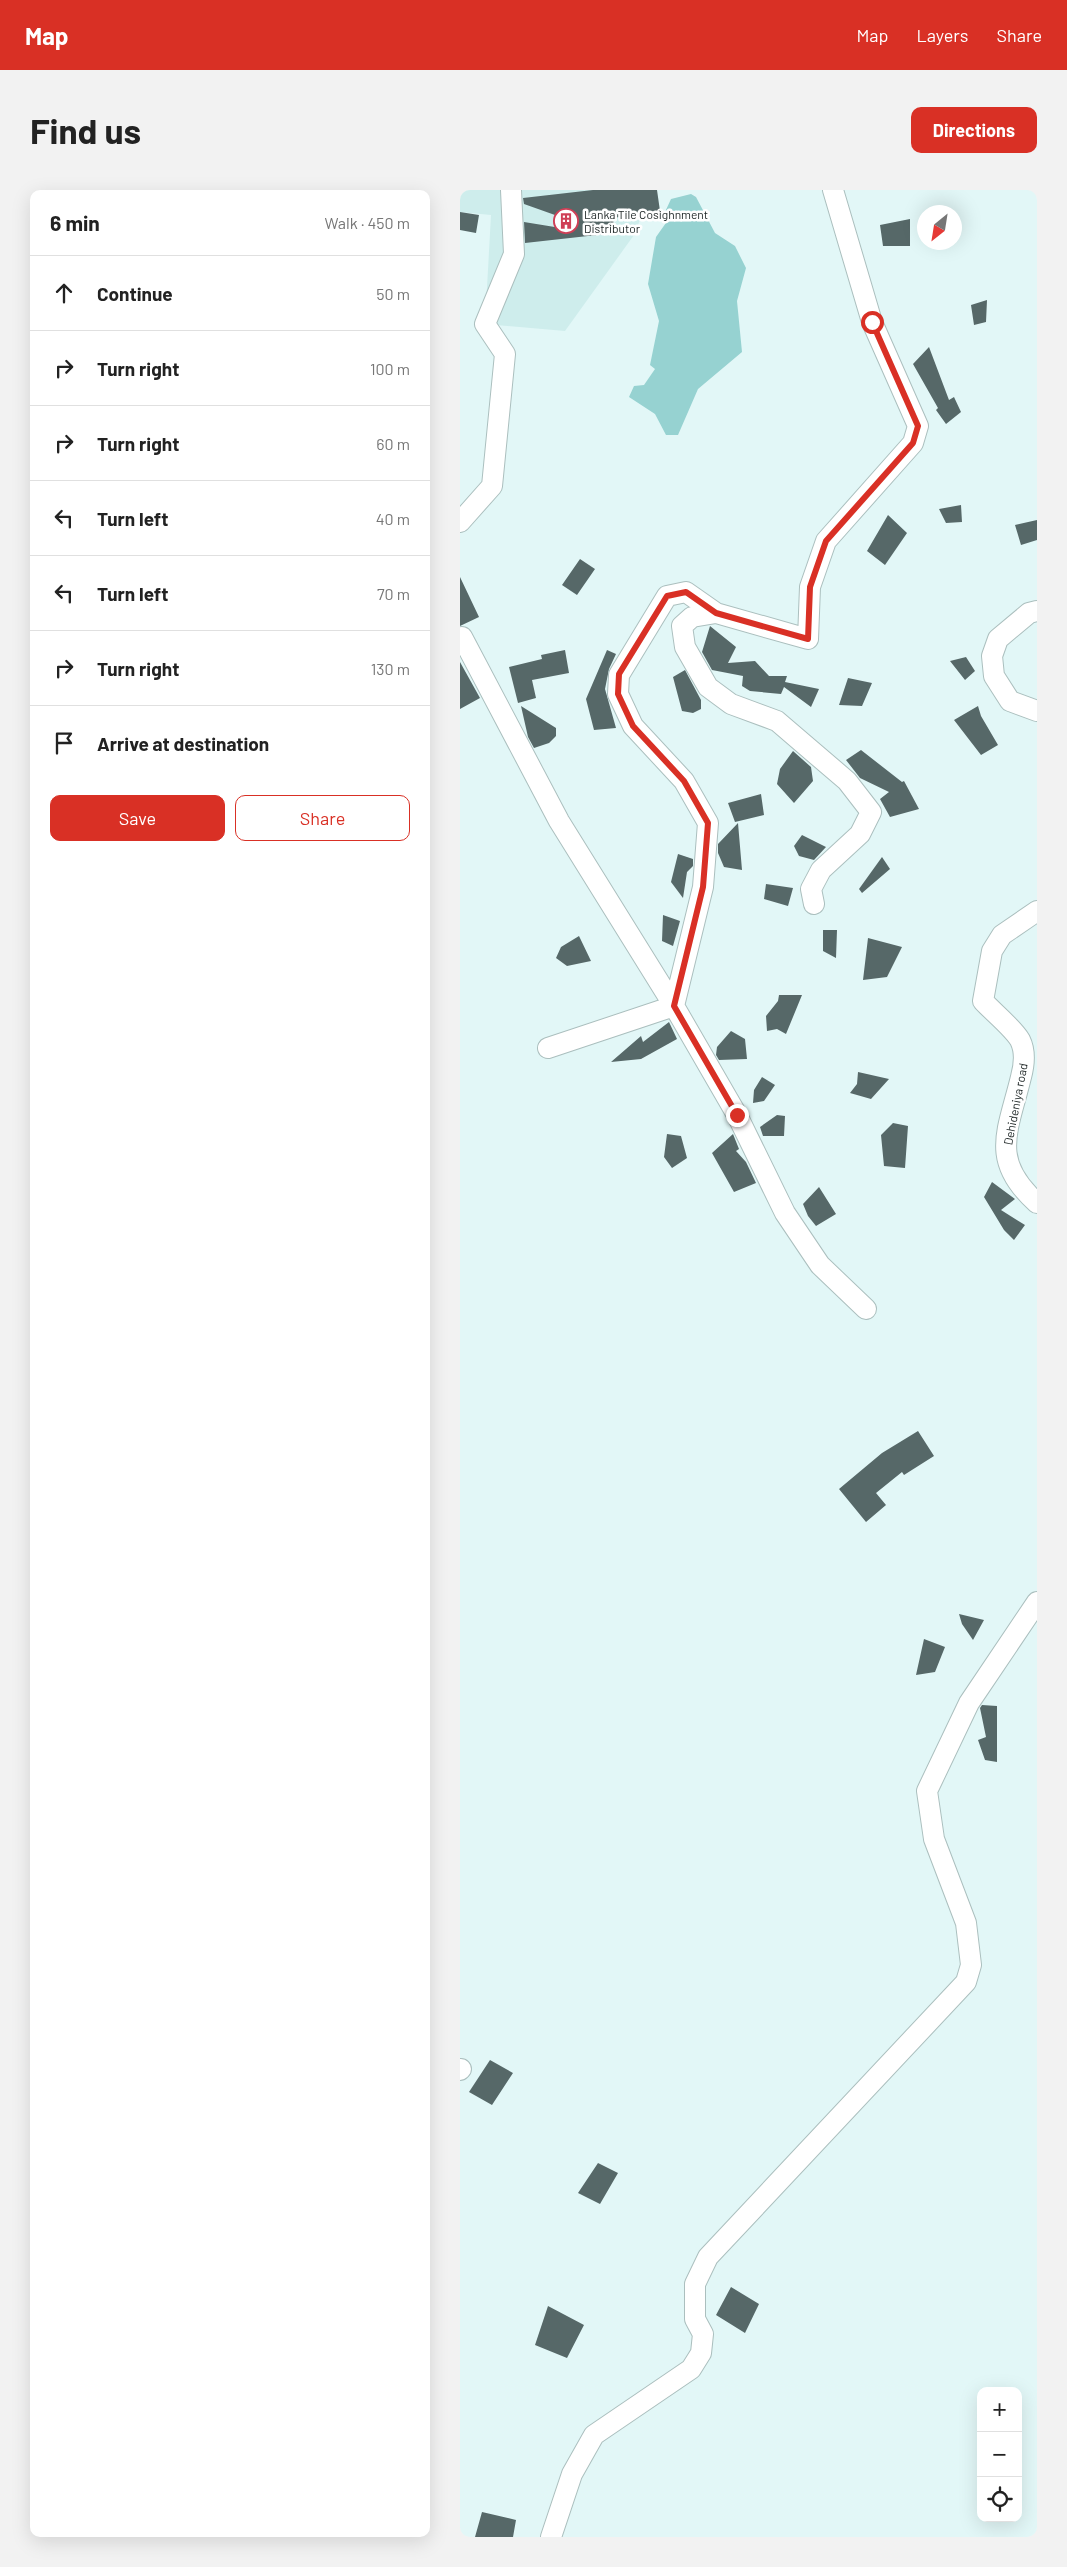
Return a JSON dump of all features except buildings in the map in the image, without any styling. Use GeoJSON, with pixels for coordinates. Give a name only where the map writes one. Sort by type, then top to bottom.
{"type":"FeatureCollection","features":[{"type":"Feature","properties":{"kind":"street"},"geometry":{"type":"LineString","coordinates":[[460,522],[492,486],[505,354],[485,324],[514,254],[511,190]]}},
{"type":"Feature","properties":{"kind":"street"},"geometry":{"type":"LineString","coordinates":[[674,1006],[703,887],[708,823],[684,781],[633,726],[618,694],[619,674],[667,596],[686,592],[716,613],[808,639],[810,587],[826,541],[913,443],[918,426],[872,322],[833,190]]}},
{"type":"Feature","properties":{"kind":"street"},"geometry":{"type":"LineString","coordinates":[[1037,611],[1029,614],[998,639],[992,656],[994,676],[1010,701],[1037,711]]}},
{"type":"Feature","properties":{"kind":"street"},"geometry":{"type":"LineString","coordinates":[[716,613],[692,617],[682,626],[685,647],[708,687],[731,704],[777,721],[847,781],[871,812],[860,834],[821,870],[811,889],[814,904]]}},
{"type":"Feature","properties":{"kind":"street"},"geometry":{"type":"LineString","coordinates":[[462,637],[559,821],[674,1006],[737,1115],[785,1212],[820,1265],[866,1309]]}},
{"type":"Feature","properties":{"kind":"street","name":"Dehideniya road"},"geometry":{"type":"LineString","coordinates":[[1037,911],[1002,935],[992,951],[983,1001],[1020,1040],[1025,1063],[1005,1144],[1010,1169],[1024,1191],[1037,1203]]}},
{"type":"Feature","properties":{"kind":"street"},"geometry":{"type":"LineString","coordinates":[[548,1048],[674,1006]]}},
{"type":"Feature","properties":{"kind":"street"},"geometry":{"type":"LineString","coordinates":[[551,2537],[572,2474],[594,2435],[691,2369],[701,2353],[703,2334],[694,2319],[695,2284],[708,2257],[966,1982],[971,1965],[966,1923],[934,1839],[927,1791],[970,1704],[1037,1602]]}},
{"type":"Feature","properties":{"kind":"shaded area"},"geometry":{"type":"Polygon","coordinates":[[[460,190],[652,190],[634,235],[565,331],[485,324],[491,215],[460,212],[460,190]]]}},
{"type":"Feature","properties":{"kind":"shaded area"},"geometry":{"type":"Polygon","coordinates":[[[691,194],[696,197],[715,233],[735,246],[746,268],[737,301],[742,352],[698,389],[678,435],[666,435],[655,414],[629,397],[634,386],[644,385],[655,369],[650,365],[659,321],[648,284],[656,237],[668,220],[665,212],[671,199],[691,194]]]}},
{"type":"Feature","properties":{"kind":"place","name":"Lanka Tile Cosighnment Distributor"},"geometry":{"type":"Point","coordinates":[566,221]}},
{"type":"Feature","properties":{"kind":"route"},"geometry":{"type":"LineString","coordinates":[[737,1115],[674,1006],[703,887],[708,823],[684,781],[633,726],[618,694],[619,674],[667,596],[686,592],[716,613],[808,639],[810,587],[826,541],[913,443],[918,426],[872,322]]}}]}
